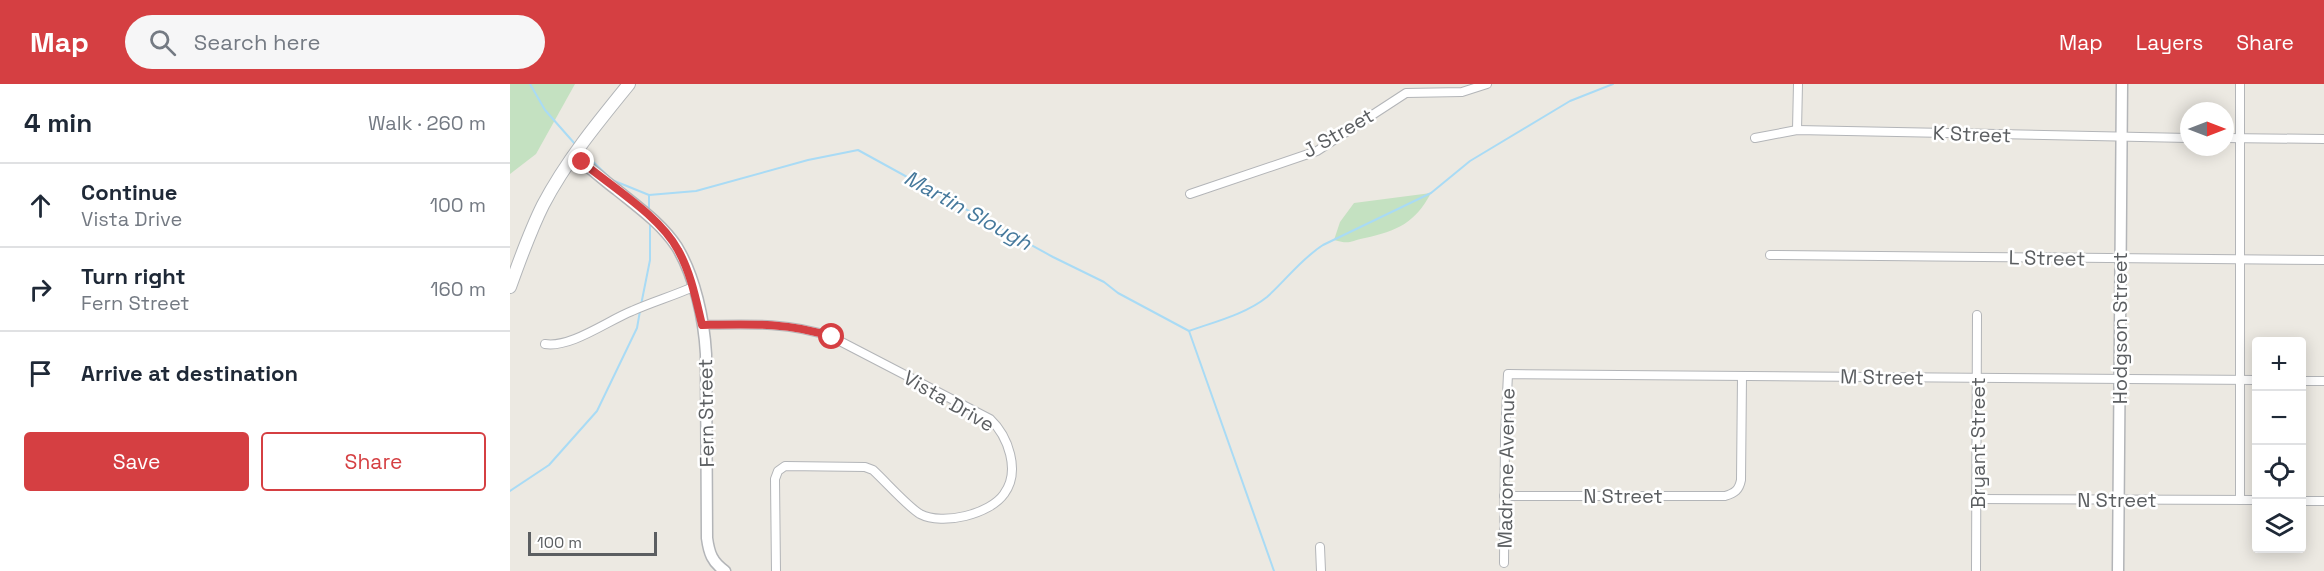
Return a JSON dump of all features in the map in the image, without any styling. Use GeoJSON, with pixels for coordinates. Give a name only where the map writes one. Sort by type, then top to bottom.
{"type":"FeatureCollection","features":[{"type":"Feature","properties":{"kind":"main road"},"geometry":{"type":"LineString","coordinates":[[510,286],[544,203],[573,156],[630,84]]}},
{"type":"Feature","properties":{"kind":"street","name":"J Street"},"geometry":{"type":"LineString","coordinates":[[1190,194],[1317,151],[1406,93],[1462,92],[1487,84]]}},
{"type":"Feature","properties":{"kind":"street"},"geometry":{"type":"LineString","coordinates":[[1797,130],[1798,84]]}},
{"type":"Feature","properties":{"kind":"street","name":"Hodgson Street"},"geometry":{"type":"LineString","coordinates":[[2118,571],[2122,84]]}},
{"type":"Feature","properties":{"kind":"street"},"geometry":{"type":"LineString","coordinates":[[2240,84],[2240,500]]}},
{"type":"Feature","properties":{"kind":"street","name":"K Street"},"geometry":{"type":"LineString","coordinates":[[1755,138],[1797,130],[2180,138]]}},
{"type":"Feature","properties":{"kind":"street"},"geometry":{"type":"LineString","coordinates":[[2234,138],[2324,139]]}},
{"type":"Feature","properties":{"kind":"street","name":"Fern Street"},"geometry":{"type":"LineString","coordinates":[[573,156],[642,209],[667,234],[678,249],[693,288],[706,354],[707,538],[709,553],[717,566],[725,571]]}},
{"type":"Feature","properties":{"kind":"street","name":"L Street"},"geometry":{"type":"LineString","coordinates":[[1770,255],[2324,260]]}},
{"type":"Feature","properties":{"kind":"street"},"geometry":{"type":"LineString","coordinates":[[545,344],[558,344],[570,340],[631,311],[693,288]]}},
{"type":"Feature","properties":{"kind":"street","name":"Bryant Street"},"geometry":{"type":"LineString","coordinates":[[1976,571],[1977,315]]}},
{"type":"Feature","properties":{"kind":"street","name":"Vista Drive"},"geometry":{"type":"LineString","coordinates":[[702,325],[779,325],[810,329],[832,337],[990,419],[1000,428],[1007,440],[1011,469],[1004,494],[996,502],[953,519],[936,519],[919,513],[873,470],[865,467],[785,466],[778,471],[775,479],[776,571]]}},
{"type":"Feature","properties":{"kind":"street","name":"M Street"},"geometry":{"type":"LineString","coordinates":[[1508,374],[2252,380]]}},
{"type":"Feature","properties":{"kind":"street","name":"Madrone Avenue"},"geometry":{"type":"LineString","coordinates":[[1504,563],[1508,374]]}},
{"type":"Feature","properties":{"kind":"street","name":"N Street"},"geometry":{"type":"LineString","coordinates":[[1504,495],[1725,496],[1740,488],[1742,376]]}},
{"type":"Feature","properties":{"kind":"street"},"geometry":{"type":"LineString","coordinates":[[2306,381],[2324,381]]}},
{"type":"Feature","properties":{"kind":"street","name":"N Street"},"geometry":{"type":"LineString","coordinates":[[1977,499],[2252,500]]}},
{"type":"Feature","properties":{"kind":"street"},"geometry":{"type":"LineString","coordinates":[[2306,501],[2324,501]]}},
{"type":"Feature","properties":{"kind":"street"},"geometry":{"type":"LineString","coordinates":[[1320,547],[1320,571]]}},
{"type":"Feature","properties":{"kind":"green space"},"geometry":{"type":"Polygon","coordinates":[[[510,84],[575,84],[536,154],[510,174],[510,84]]]}},
{"type":"Feature","properties":{"kind":"green space"},"geometry":{"type":"Polygon","coordinates":[[[1431,193],[1412,219],[1396,229],[1350,242],[1334,240],[1340,222],[1354,203],[1431,193]]]}},
{"type":"Feature","properties":{"kind":"waterway","name":"Martin Slough"},"geometry":{"type":"LineString","coordinates":[[530,84],[545,110],[575,144]]}},
{"type":"Feature","properties":{"kind":"waterway"},"geometry":{"type":"LineString","coordinates":[[1189,331],[1230,317],[1259,303],[1323,245],[1431,193],[1470,161],[1570,101],[1613,84]]}},
{"type":"Feature","properties":{"kind":"waterway","name":"Martin Slough"},"geometry":{"type":"LineString","coordinates":[[583,152],[612,180],[649,195],[696,191],[808,160],[858,150],[1053,257],[1104,282],[1118,293],[1189,331],[1274,571]]}},
{"type":"Feature","properties":{"kind":"waterway"},"geometry":{"type":"LineString","coordinates":[[649,195],[649,210]]}},
{"type":"Feature","properties":{"kind":"waterway"},"geometry":{"type":"LineString","coordinates":[[641,305],[650,260],[650,222]]}},
{"type":"Feature","properties":{"kind":"waterway"},"geometry":{"type":"LineString","coordinates":[[510,491],[549,465],[597,411],[637,328],[640,311]]}},
{"type":"Feature","properties":{"kind":"route"},"geometry":{"type":"LineString","coordinates":[[582,162],[642,209],[667,234],[678,249],[685,265],[702,325],[779,325],[810,329],[832,337]]}}]}
